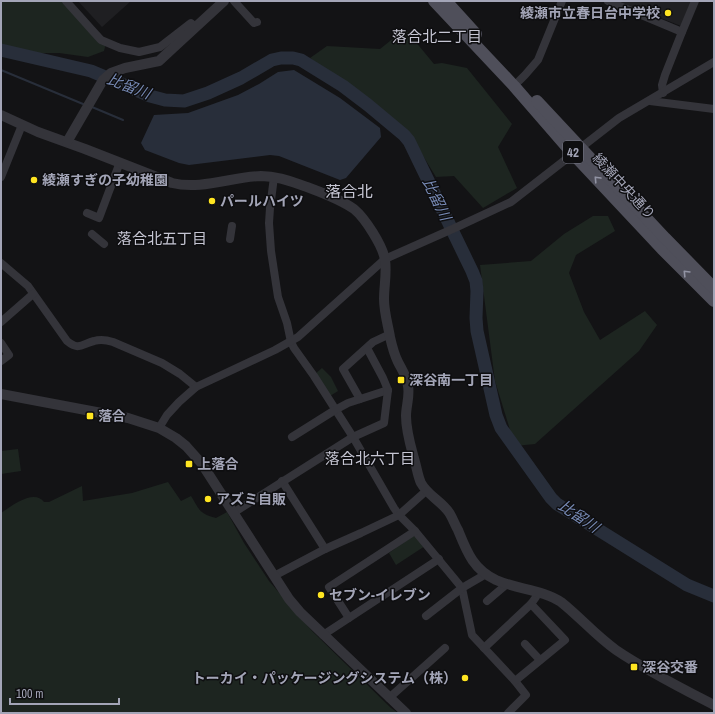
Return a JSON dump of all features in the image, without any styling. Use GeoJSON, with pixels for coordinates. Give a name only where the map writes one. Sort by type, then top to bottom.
{"type":"FeatureCollection","features":[{"type":"Feature","properties":{"kind":"main road","name":"綾瀬中央通り"},"geometry":{"type":"LineString","coordinates":[[434,1],[577,151],[714,288]]}},
{"type":"Feature","properties":{"kind":"main road","name":"綾瀬中央通り"},"geometry":{"type":"LineString","coordinates":[[446,1],[519,81],[577,151],[662,249],[714,301]]}},
{"type":"Feature","properties":{"kind":"street"},"geometry":{"type":"LineString","coordinates":[[66,1],[101,40],[120,48],[139,52],[160,48],[190,23],[196,27]]}},
{"type":"Feature","properties":{"kind":"street"},"geometry":{"type":"LineString","coordinates":[[67,142],[103,80],[112,73],[125,68],[159,61],[224,1]]}},
{"type":"Feature","properties":{"kind":"street"},"geometry":{"type":"LineString","coordinates":[[234,1],[254,23],[257,22]]}},
{"type":"Feature","properties":{"kind":"street"},"geometry":{"type":"LineString","coordinates":[[519,81],[538,60],[562,1]]}},
{"type":"Feature","properties":{"kind":"street"},"geometry":{"type":"LineString","coordinates":[[608,1],[682,32]]}},
{"type":"Feature","properties":{"kind":"street"},"geometry":{"type":"LineString","coordinates":[[663,93],[662,85],[695,1]]}},
{"type":"Feature","properties":{"kind":"street"},"geometry":{"type":"LineString","coordinates":[[159,428],[179,402],[196,387],[259,358],[291,342],[301,335],[385,258],[454,229],[511,202],[619,118],[714,62]]}},
{"type":"Feature","properties":{"kind":"street"},"geometry":{"type":"LineString","coordinates":[[650,101],[714,109]]}},
{"type":"Feature","properties":{"kind":"street"},"geometry":{"type":"LineString","coordinates":[[1,115],[22,125],[172,183],[195,185],[262,176],[274,177],[333,197],[355,210],[361,216],[374,236],[385,258],[384,305],[397,359],[408,386],[406,418],[420,479],[426,491],[449,512],[468,555],[474,563],[493,578],[507,584],[550,596],[559,601],[615,649],[714,705]]}},
{"type":"Feature","properties":{"kind":"street"},"geometry":{"type":"LineString","coordinates":[[1,177],[22,125]]}},
{"type":"Feature","properties":{"kind":"street"},"geometry":{"type":"LineString","coordinates":[[87,213],[99,218],[120,162]]}},
{"type":"Feature","properties":{"kind":"street"},"geometry":{"type":"LineString","coordinates":[[274,177],[269,223],[271,251],[278,297],[287,323],[291,342],[353,437],[399,515],[415,531],[462,588],[472,635],[515,680],[526,695],[508,713]]}},
{"type":"Feature","properties":{"kind":"street"},"geometry":{"type":"LineString","coordinates":[[230,239],[232,226]]}},
{"type":"Feature","properties":{"kind":"street"},"geometry":{"type":"LineString","coordinates":[[92,234],[104,244]]}},
{"type":"Feature","properties":{"kind":"street"},"geometry":{"type":"LineString","coordinates":[[1,262],[28,286],[67,342],[71,345],[76,347],[98,340],[113,342],[162,363],[180,374],[196,387]]}},
{"type":"Feature","properties":{"kind":"street"},"geometry":{"type":"LineString","coordinates":[[1,322],[34,294]]}},
{"type":"Feature","properties":{"kind":"street"},"geometry":{"type":"LineString","coordinates":[[360,399],[343,369],[373,342],[390,334]]}},
{"type":"Feature","properties":{"kind":"street"},"geometry":{"type":"LineString","coordinates":[[1,343],[9,355],[1,361]]}},
{"type":"Feature","properties":{"kind":"street"},"geometry":{"type":"LineString","coordinates":[[232,513],[353,437],[384,423],[388,390],[384,378],[366,348]]}},
{"type":"Feature","properties":{"kind":"street"},"geometry":{"type":"LineString","coordinates":[[292,437],[348,403],[388,390]]}},
{"type":"Feature","properties":{"kind":"street"},"geometry":{"type":"LineString","coordinates":[[1,394],[128,418],[159,428],[176,438],[186,446],[202,464],[289,600],[406,713]]}},
{"type":"Feature","properties":{"kind":"street"},"geometry":{"type":"LineString","coordinates":[[282,481],[324,549]]}},
{"type":"Feature","properties":{"kind":"street"},"geometry":{"type":"LineString","coordinates":[[274,576],[324,549],[399,515],[426,491]]}},
{"type":"Feature","properties":{"kind":"street"},"geometry":{"type":"LineString","coordinates":[[349,618],[329,587],[415,531]]}},
{"type":"Feature","properties":{"kind":"street"},"geometry":{"type":"LineString","coordinates":[[324,634],[439,559]]}},
{"type":"Feature","properties":{"kind":"street"},"geometry":{"type":"LineString","coordinates":[[426,616],[462,588],[486,574]]}},
{"type":"Feature","properties":{"kind":"street"},"geometry":{"type":"LineString","coordinates":[[487,601],[507,584]]}},
{"type":"Feature","properties":{"kind":"street"},"geometry":{"type":"LineString","coordinates":[[484,648],[531,604],[536,597],[537,592]]}},
{"type":"Feature","properties":{"kind":"street"},"geometry":{"type":"LineString","coordinates":[[515,680],[565,640],[531,604]]}},
{"type":"Feature","properties":{"kind":"street"},"geometry":{"type":"LineString","coordinates":[[525,644],[540,660]]}},
{"type":"Feature","properties":{"kind":"street"},"geometry":{"type":"LineString","coordinates":[[389,698],[445,648]]}},
{"type":"Feature","properties":{"kind":"shaded area"},"geometry":{"type":"Polygon","coordinates":[[[1,1],[66,1],[106,43],[104,51],[88,57],[59,53],[35,53],[1,45],[1,1]]]}},
{"type":"Feature","properties":{"kind":"shaded area"},"geometry":{"type":"Polygon","coordinates":[[[78,1],[131,1],[102,27],[78,1]]]}},
{"type":"Feature","properties":{"kind":"shaded area","name":"綾瀬市立春日台中学校"},"geometry":{"type":"Polygon","coordinates":[[[618,1],[691,1],[681,26],[618,1]]]}},
{"type":"Feature","properties":{"kind":"shaded area"},"geometry":{"type":"Polygon","coordinates":[[[405,29],[434,64],[442,63],[467,68],[512,124],[498,147],[517,188],[483,208],[454,176],[436,177],[407,130],[310,58],[327,46],[380,49],[405,29]]]}},
{"type":"Feature","properties":{"kind":"shaded area"},"geometry":{"type":"Polygon","coordinates":[[[593,216],[608,216],[615,231],[576,255],[569,273],[584,312],[600,340],[645,311],[657,325],[639,351],[535,444],[515,446],[495,381],[480,265],[531,261],[564,234],[593,216]]]}},
{"type":"Feature","properties":{"kind":"shaded area"},"geometry":{"type":"Polygon","coordinates":[[[322,368],[331,377],[338,391],[330,396],[315,374],[322,368]]]}},
{"type":"Feature","properties":{"kind":"shaded area"},"geometry":{"type":"Polygon","coordinates":[[[18,449],[21,471],[1,474],[1,451],[18,449]]]}},
{"type":"Feature","properties":{"kind":"shaded area"},"geometry":{"type":"Polygon","coordinates":[[[168,482],[181,501],[191,496],[198,508],[206,515],[216,518],[227,512],[244,543],[269,581],[312,631],[391,708],[398,713],[1,713],[1,513],[16,503],[28,498],[40,498],[44,502],[49,502],[82,486],[83,501],[132,493],[168,482]]]}},
{"type":"Feature","properties":{"kind":"shaded area"},"geometry":{"type":"Polygon","coordinates":[[[413,536],[417,537],[425,546],[396,565],[389,553],[413,536]]]}},
{"type":"Feature","properties":{"kind":"water"},"geometry":{"type":"Polygon","coordinates":[[[294,70],[340,98],[380,128],[381,137],[346,178],[340,180],[279,156],[270,155],[189,165],[179,163],[145,150],[141,143],[154,115],[188,113],[238,95],[278,72],[294,70]]]}},
{"type":"Feature","properties":{"kind":"waterway","name":"比留川"},"geometry":{"type":"LineString","coordinates":[[1,50],[91,71],[150,96],[165,100],[184,101],[208,93],[241,78],[272,60],[293,58],[301,60],[343,86],[368,105],[404,135],[409,141],[472,271],[476,281],[477,291],[477,331],[496,415],[501,428],[551,498],[557,504],[687,585],[714,596]]}},
{"type":"Feature","properties":{"kind":"waterway"},"geometry":{"type":"LineString","coordinates":[[1,70],[83,104]]}},
{"type":"Feature","properties":{"kind":"waterway"},"geometry":{"type":"LineString","coordinates":[[92,107],[123,120]]}},
{"type":"Feature","properties":{"kind":"place","name":"綾瀬市立春日台中学校"},"geometry":{"type":"Point","coordinates":[668,13]}},
{"type":"Feature","properties":{"kind":"place","name":"綾瀬すぎの子幼稚園"},"geometry":{"type":"Point","coordinates":[34,180]}},
{"type":"Feature","properties":{"kind":"place","name":"パールハイツ"},"geometry":{"type":"Point","coordinates":[212,201]}},
{"type":"Feature","properties":{"kind":"place","name":"深谷南一丁目"},"geometry":{"type":"Point","coordinates":[401,380]}},
{"type":"Feature","properties":{"kind":"place","name":"落合"},"geometry":{"type":"Point","coordinates":[90,416]}},
{"type":"Feature","properties":{"kind":"place","name":"上落合"},"geometry":{"type":"Point","coordinates":[189,464]}},
{"type":"Feature","properties":{"kind":"place","name":"アズミ自販"},"geometry":{"type":"Point","coordinates":[208,499]}},
{"type":"Feature","properties":{"kind":"place","name":"セブン-イレブン"},"geometry":{"type":"Point","coordinates":[321,595]}},
{"type":"Feature","properties":{"kind":"place","name":"深谷交番"},"geometry":{"type":"Point","coordinates":[634,667]}},
{"type":"Feature","properties":{"kind":"place","name":"トーカイ・パッケージングシステム（株）"},"geometry":{"type":"Point","coordinates":[465,678]}},
{"type":"Feature","properties":{"kind":"district","name":"落合北二丁目"},"geometry":{"type":"Point","coordinates":[437,36]}},
{"type":"Feature","properties":{"kind":"district","name":"落合北"},"geometry":{"type":"Point","coordinates":[349,191]}},
{"type":"Feature","properties":{"kind":"district","name":"落合北五丁目"},"geometry":{"type":"Point","coordinates":[162,238]}},
{"type":"Feature","properties":{"kind":"district","name":"落合北六丁目"},"geometry":{"type":"Point","coordinates":[370,458]}}]}
